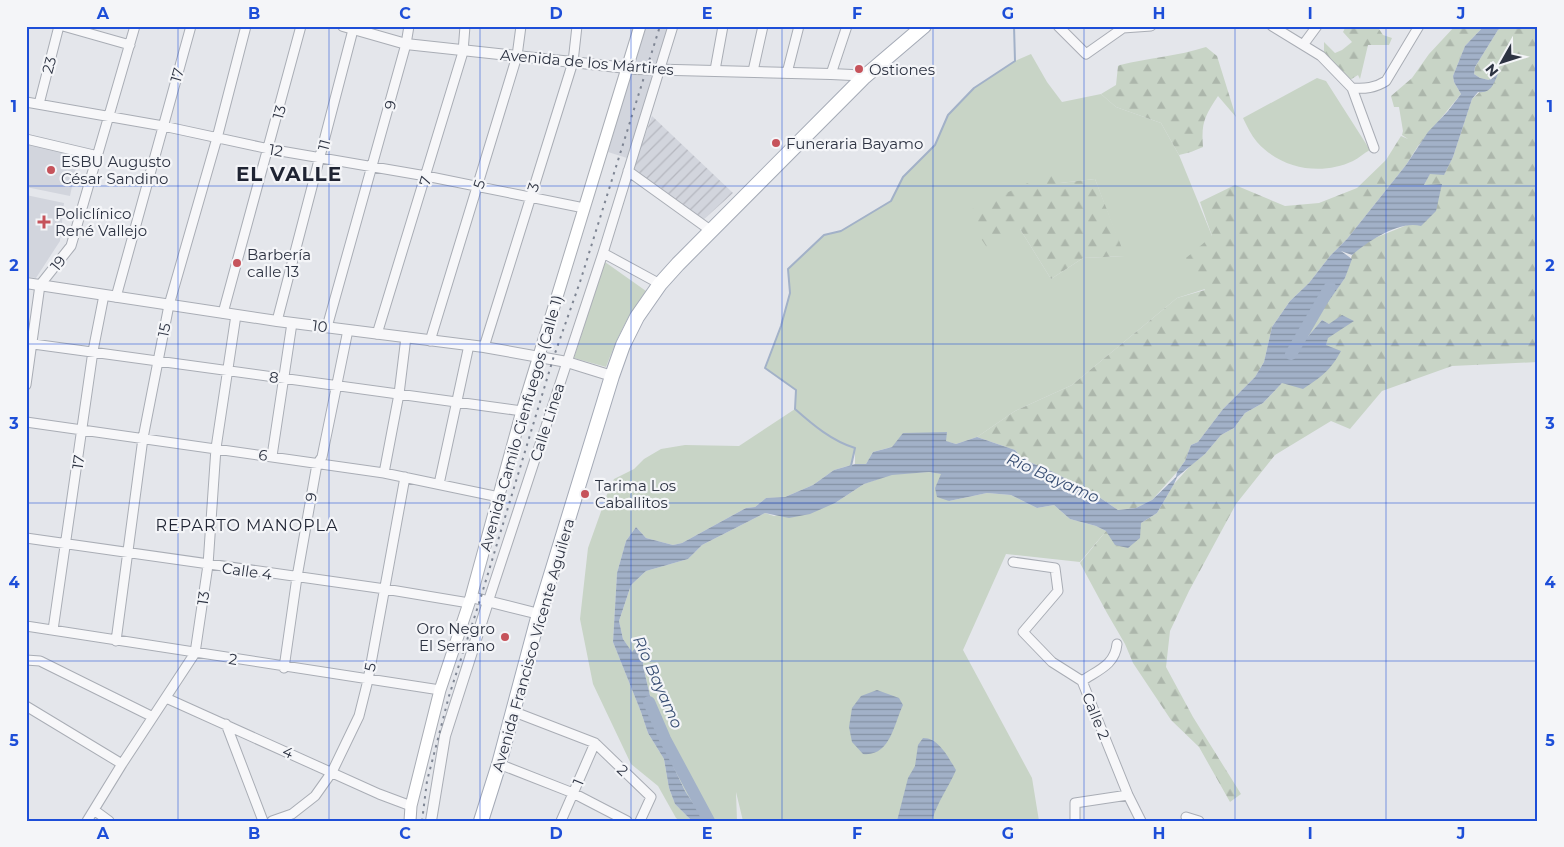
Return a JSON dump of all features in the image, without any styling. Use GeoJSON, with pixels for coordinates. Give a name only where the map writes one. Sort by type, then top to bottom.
{"type":"FeatureCollection","features":[{"type":"Feature","properties":{"kind":"main road","name":"Avenida Camilo Cienfuegos (Calle 1)"},"geometry":{"type":"LineString","coordinates":[[410,821],[411,806],[440,690],[470,600],[522,411],[640,26]]}},
{"type":"Feature","properties":{"kind":"main road","name":"Avenida Francisco Vicente Aguilera"},"geometry":{"type":"LineString","coordinates":[[481,821],[499,764],[539,614],[612,376],[623,345],[637,317],[660,284],[710,230],[863,78],[924,26]]}},
{"type":"Feature","properties":{"kind":"street","name":"23"},"geometry":{"type":"LineString","coordinates":[[39,104],[59,26]]}},
{"type":"Feature","properties":{"kind":"street"},"geometry":{"type":"LineString","coordinates":[[63,26],[130,45]]}},
{"type":"Feature","properties":{"kind":"street","name":"19"},"geometry":{"type":"LineString","coordinates":[[26,385],[29,343],[40,286],[71,246],[135,26]]}},
{"type":"Feature","properties":{"kind":"street","name":"17"},"geometry":{"type":"LineString","coordinates":[[116,297],[191,26]]}},
{"type":"Feature","properties":{"kind":"street","name":"15"},"geometry":{"type":"LineString","coordinates":[[116,641],[143,438],[169,305],[217,138],[246,26]]}},
{"type":"Feature","properties":{"kind":"street","name":"13"},"geometry":{"type":"LineString","coordinates":[[223,313],[301,26]]}},
{"type":"Feature","properties":{"kind":"street","name":"Avenida de los Mártires"},"geometry":{"type":"LineString","coordinates":[[343,26],[406,44],[463,52],[628,68],[831,74],[852,75],[863,78]]}},
{"type":"Feature","properties":{"kind":"street","name":"9"},"geometry":{"type":"LineString","coordinates":[[327,327],[373,166],[406,44],[409,26]]}},
{"type":"Feature","properties":{"kind":"street","name":"7"},"geometry":{"type":"LineString","coordinates":[[376,334],[463,52],[465,26]]}},
{"type":"Feature","properties":{"kind":"street","name":"5"},"geometry":{"type":"LineString","coordinates":[[430,340],[517,56],[521,26]]}},
{"type":"Feature","properties":{"kind":"street","name":"3"},"geometry":{"type":"LineString","coordinates":[[484,347],[573,62],[577,26]]}},
{"type":"Feature","properties":{"kind":"street","name":"Calle Linea"},"geometry":{"type":"LineString","coordinates":[[431,821],[445,736],[603,252],[673,26]]}},
{"type":"Feature","properties":{"kind":"street"},"geometry":{"type":"LineString","coordinates":[[715,70],[723,26]]}},
{"type":"Feature","properties":{"kind":"street"},"geometry":{"type":"LineString","coordinates":[[753,71],[762,26]]}},
{"type":"Feature","properties":{"kind":"street"},"geometry":{"type":"LineString","coordinates":[[787,73],[799,26]]}},
{"type":"Feature","properties":{"kind":"street"},"geometry":{"type":"LineString","coordinates":[[831,74],[847,26]]}},
{"type":"Feature","properties":{"kind":"street"},"geometry":{"type":"LineString","coordinates":[[1058,26],[1086,54],[1124,27],[1151,26]]}},
{"type":"Feature","properties":{"kind":"street"},"geometry":{"type":"LineString","coordinates":[[1272,26],[1321,56],[1352,88],[1374,148]]}},
{"type":"Feature","properties":{"kind":"street"},"geometry":{"type":"LineString","coordinates":[[1303,46],[1317,26]]}},
{"type":"Feature","properties":{"kind":"street"},"geometry":{"type":"LineString","coordinates":[[1352,88],[1378,86],[1386,81],[1418,27]]}},
{"type":"Feature","properties":{"kind":"street","name":"11"},"geometry":{"type":"LineString","coordinates":[[277,321],[354,28]]}},
{"type":"Feature","properties":{"kind":"street","name":"12"},"geometry":{"type":"LineString","coordinates":[[26,102],[163,126],[269,149],[373,166],[584,208]]}},
{"type":"Feature","properties":{"kind":"street"},"geometry":{"type":"LineString","coordinates":[[26,140],[98,156]]}},
{"type":"Feature","properties":{"kind":"street"},"geometry":{"type":"LineString","coordinates":[[628,171],[710,230]]}},
{"type":"Feature","properties":{"kind":"street"},"geometry":{"type":"LineString","coordinates":[[603,252],[660,284]]}},
{"type":"Feature","properties":{"kind":"street","name":"10"},"geometry":{"type":"LineString","coordinates":[[26,284],[277,321],[484,347],[567,362],[612,376]]}},
{"type":"Feature","properties":{"kind":"street","name":"17"},"geometry":{"type":"LineString","coordinates":[[53,630],[104,295]]}},
{"type":"Feature","properties":{"kind":"street","name":"13"},"geometry":{"type":"LineString","coordinates":[[87,821],[195,653],[208,565],[216,448],[236,315]]}},
{"type":"Feature","properties":{"kind":"street"},"geometry":{"type":"LineString","coordinates":[[272,456],[292,323]]}},
{"type":"Feature","properties":{"kind":"street","name":"9"},"geometry":{"type":"LineString","coordinates":[[284,668],[297,577],[317,464],[322,456],[348,330]]}},
{"type":"Feature","properties":{"kind":"street"},"geometry":{"type":"LineString","coordinates":[[384,473],[399,394],[406,337]]}},
{"type":"Feature","properties":{"kind":"street","name":"8"},"geometry":{"type":"LineString","coordinates":[[29,343],[158,360],[228,372],[338,385],[522,411]]}},
{"type":"Feature","properties":{"kind":"street"},"geometry":{"type":"LineString","coordinates":[[438,484],[468,345]]}},
{"type":"Feature","properties":{"kind":"street","name":"6"},"geometry":{"type":"LineString","coordinates":[[26,422],[384,473],[499,497]]}},
{"type":"Feature","properties":{"kind":"street","name":"5"},"geometry":{"type":"LineString","coordinates":[[272,821],[294,818],[315,796],[332,772],[359,716],[368,680],[405,478]]}},
{"type":"Feature","properties":{"kind":"street","name":"Calle 4"},"geometry":{"type":"LineString","coordinates":[[26,538],[208,565],[488,602],[539,614]]}},
{"type":"Feature","properties":{"kind":"street","name":"Calle 2"},"geometry":{"type":"LineString","coordinates":[[1013,562],[1055,568],[1058,591],[1023,632],[1052,662],[1082,680],[1128,795],[1141,821]]}},
{"type":"Feature","properties":{"kind":"street","name":"2"},"geometry":{"type":"LineString","coordinates":[[26,626],[284,668],[440,690]]}},
{"type":"Feature","properties":{"kind":"street"},"geometry":{"type":"LineString","coordinates":[[1082,680],[1112,661],[1116,654],[1117,644]]}},
{"type":"Feature","properties":{"kind":"street"},"geometry":{"type":"LineString","coordinates":[[26,660],[40,661],[153,717]]}},
{"type":"Feature","properties":{"kind":"street","name":"4"},"geometry":{"type":"LineString","coordinates":[[166,698],[379,794],[411,806]]}},
{"type":"Feature","properties":{"kind":"street"},"geometry":{"type":"LineString","coordinates":[[26,706],[122,764]]}},
{"type":"Feature","properties":{"kind":"street","name":"2"},"geometry":{"type":"LineString","coordinates":[[512,711],[595,743],[651,797],[640,821]]}},
{"type":"Feature","properties":{"kind":"street"},"geometry":{"type":"LineString","coordinates":[[226,724],[263,821]]}},
{"type":"Feature","properties":{"kind":"street","name":"1"},"geometry":{"type":"LineString","coordinates":[[561,821],[595,743]]}},
{"type":"Feature","properties":{"kind":"street"},"geometry":{"type":"LineString","coordinates":[[499,764],[573,793],[626,821]]}},
{"type":"Feature","properties":{"kind":"street"},"geometry":{"type":"LineString","coordinates":[[1075,821],[1075,803],[1128,795]]}},
{"type":"Feature","properties":{"kind":"street"},"geometry":{"type":"LineString","coordinates":[[94,810],[109,821]]}},
{"type":"Feature","properties":{"kind":"street"},"geometry":{"type":"LineString","coordinates":[[1186,817],[1198,821]]}},
{"type":"Feature","properties":{"kind":"shaded area"},"geometry":{"type":"Polygon","coordinates":[[[645,26],[670,26],[627,158],[608,152],[645,26]]]}},
{"type":"Feature","properties":{"kind":"shaded area"},"geometry":{"type":"Polygon","coordinates":[[[652,116],[733,193],[702,221],[631,173],[652,116]]]}},
{"type":"Feature","properties":{"kind":"shaded area","name":"ESBU Augusto César Sandino"},"geometry":{"type":"Polygon","coordinates":[[[26,143],[79,153],[70,196],[26,187],[26,143]]]}},
{"type":"Feature","properties":{"kind":"shaded area","name":"Policlínico René Vallejo"},"geometry":{"type":"Polygon","coordinates":[[[26,195],[64,203],[60,241],[36,278],[26,277],[26,195]]]}},
{"type":"Feature","properties":{"kind":"green space"},"geometry":{"type":"Polygon","coordinates":[[[1346,26],[1377,26],[1383,35],[1392,38],[1389,45],[1368,45],[1360,79],[1358,75],[1350,80],[1324,54],[1324,42],[1335,53],[1352,42],[1343,32],[1346,26]]]}},
{"type":"Feature","properties":{"kind":"green space"},"geometry":{"type":"Polygon","coordinates":[[[1455,26],[1484,26],[1465,46],[1453,76],[1454,82],[1461,94],[1418,146],[1406,165],[1347,239],[1330,256],[1309,283],[1290,301],[1272,327],[1264,362],[1255,377],[1223,409],[1198,442],[1191,445],[1185,461],[1152,500],[1136,508],[1118,510],[1093,493],[1049,470],[1022,459],[1015,450],[977,437],[1015,411],[1072,385],[1177,298],[1205,290],[1186,258],[1212,236],[1200,202],[1235,185],[1285,206],[1319,203],[1357,188],[1386,160],[1401,136],[1408,139],[1402,135],[1399,107],[1394,107],[1391,96],[1412,78],[1429,54],[1455,26]]]}},
{"type":"Feature","properties":{"kind":"green space"},"geometry":{"type":"Polygon","coordinates":[[[1504,26],[1538,26],[1538,362],[1452,366],[1382,391],[1350,429],[1331,421],[1275,455],[1236,504],[1189,591],[1170,631],[1166,667],[1193,717],[1241,794],[1230,802],[1199,747],[1171,720],[1133,663],[1125,644],[1080,563],[1106,531],[1141,523],[1157,513],[1174,484],[1191,465],[1205,454],[1221,435],[1234,428],[1245,413],[1263,403],[1282,383],[1326,345],[1329,324],[1322,320],[1304,341],[1299,340],[1321,301],[1326,304],[1345,278],[1352,255],[1370,240],[1412,223],[1424,185],[1430,173],[1444,174],[1453,157],[1472,99],[1499,72],[1489,80],[1474,74],[1475,67],[1498,30],[1504,26]]]}},
{"type":"Feature","properties":{"kind":"green space"},"geometry":{"type":"Polygon","coordinates":[[[1206,47],[1217,56],[1236,117],[1218,96],[1203,125],[1203,147],[1179,155],[1161,123],[1116,107],[1101,94],[1116,85],[1118,66],[1120,65],[1185,53],[1206,47]]]}},
{"type":"Feature","properties":{"kind":"green space"},"geometry":{"type":"Polygon","coordinates":[[[1031,54],[1047,82],[1062,102],[1101,94],[1116,107],[1161,123],[1179,155],[1212,236],[1205,289],[1177,298],[1072,385],[1015,411],[977,437],[956,444],[945,441],[947,432],[873,452],[866,464],[855,464],[855,452],[851,465],[834,470],[813,485],[785,497],[766,498],[755,507],[746,508],[682,543],[673,545],[646,538],[636,527],[626,541],[617,573],[613,642],[648,733],[664,759],[669,788],[675,804],[692,821],[680,821],[676,818],[658,786],[631,764],[593,684],[580,619],[588,548],[609,489],[614,479],[634,469],[644,459],[661,449],[685,445],[739,446],[795,409],[796,390],[765,368],[781,326],[790,293],[788,269],[824,235],[841,231],[891,201],[903,177],[935,145],[948,115],[974,88],[1015,61],[1031,54]],[[1095,179],[1060,183],[1020,229],[1051,279],[1083,258],[1124,256],[1095,179]]]}},
{"type":"Feature","properties":{"kind":"green space"},"geometry":{"type":"Polygon","coordinates":[[[1317,78],[1326,81],[1370,150],[1341,166],[1315,169],[1289,164],[1267,151],[1257,142],[1243,118],[1317,78]]]}},
{"type":"Feature","properties":{"kind":"green space"},"geometry":{"type":"Polygon","coordinates":[[[1049,173],[1060,183],[1095,179],[1125,256],[1083,258],[1051,279],[1020,229],[988,249],[964,213],[1049,173]]]}},
{"type":"Feature","properties":{"kind":"green space"},"geometry":{"type":"Polygon","coordinates":[[[605,262],[646,291],[633,309],[623,328],[606,367],[574,358],[605,262]]]}},
{"type":"Feature","properties":{"kind":"green space"},"geometry":{"type":"Polygon","coordinates":[[[929,472],[942,474],[935,488],[949,501],[987,493],[1011,495],[1037,508],[1054,505],[1070,519],[1096,526],[1106,531],[1080,562],[1006,554],[963,650],[1032,778],[1039,821],[743,821],[736,792],[737,821],[705,821],[685,791],[660,738],[643,666],[644,638],[632,653],[623,639],[619,621],[631,585],[646,571],[688,559],[702,545],[765,513],[774,516],[835,503],[864,484],[892,474],[929,472]]]}},
{"type":"Feature","properties":{"kind":"water"},"geometry":{"type":"Polygon","coordinates":[[[1484,26],[1504,26],[1498,30],[1475,67],[1474,74],[1489,80],[1500,70],[1490,89],[1478,92],[1472,99],[1453,157],[1444,175],[1430,174],[1424,185],[1442,184],[1436,211],[1421,226],[1404,226],[1394,229],[1375,238],[1352,255],[1341,251],[1352,259],[1345,278],[1326,305],[1320,301],[1299,339],[1304,341],[1322,320],[1329,324],[1342,315],[1354,321],[1328,338],[1326,345],[1341,351],[1333,364],[1325,373],[1303,389],[1282,383],[1263,403],[1245,413],[1234,428],[1221,435],[1205,454],[1177,477],[1157,513],[1141,523],[1140,538],[1128,548],[1115,545],[1106,531],[1096,526],[1070,519],[1054,505],[1037,508],[1011,495],[987,493],[949,501],[937,497],[935,488],[941,474],[929,472],[892,475],[864,484],[835,503],[810,514],[789,518],[765,513],[702,545],[688,559],[646,571],[631,585],[619,621],[623,639],[632,652],[644,637],[643,666],[660,738],[685,791],[705,821],[692,821],[675,804],[669,788],[664,759],[648,733],[613,642],[617,573],[626,541],[636,527],[646,538],[673,545],[682,543],[746,508],[755,507],[766,498],[785,497],[813,485],[834,470],[855,464],[866,464],[873,452],[892,447],[903,433],[947,432],[946,441],[956,444],[977,437],[1015,450],[1022,459],[1049,470],[1093,493],[1118,510],[1136,508],[1152,500],[1176,477],[1191,445],[1198,442],[1223,409],[1255,377],[1264,362],[1272,327],[1290,301],[1309,283],[1330,256],[1347,239],[1406,165],[1428,132],[1461,94],[1454,82],[1453,76],[1465,46],[1484,26]]]}},
{"type":"Feature","properties":{"kind":"water"},"geometry":{"type":"Polygon","coordinates":[[[877,690],[899,698],[903,705],[894,730],[885,745],[872,754],[863,754],[852,742],[849,727],[852,708],[861,696],[877,690]]]}},
{"type":"Feature","properties":{"kind":"water"},"geometry":{"type":"Polygon","coordinates":[[[923,738],[934,741],[946,754],[956,770],[932,821],[897,821],[908,778],[915,766],[918,745],[923,738]]]}},
{"type":"Feature","properties":{"kind":"waterway"},"geometry":{"type":"LineString","coordinates":[[851,466],[855,448],[831,437],[795,409],[796,390],[765,368],[781,326],[790,293],[788,269],[824,235],[841,231],[891,201],[903,177],[935,145],[948,115],[974,88],[1015,61],[1014,26]]}},
{"type":"Feature","properties":{"kind":"waterway","name":"Río Bayamo"},"geometry":{"type":"LineString","coordinates":[[1291,354],[1330,287]]}},
{"type":"Feature","properties":{"kind":"waterway","name":"Río Bayamo"},"geometry":{"type":"LineString","coordinates":[[649,702],[665,739],[709,821]]}},
{"type":"Feature","properties":{"kind":"railway"},"geometry":{"type":"LineString","coordinates":[[422,821],[427,781],[449,696],[553,359],[580,282],[660,26]]}},
{"type":"Feature","properties":{"kind":"place","name":"Ostiones"},"geometry":{"type":"Point","coordinates":[859,69]}},
{"type":"Feature","properties":{"kind":"place","name":"Funeraria Bayamo"},"geometry":{"type":"Point","coordinates":[776,143]}},
{"type":"Feature","properties":{"kind":"place","name":"ESBU Augusto César Sandino"},"geometry":{"type":"Point","coordinates":[51,170]}},
{"type":"Feature","properties":{"kind":"place","name":"Policlínico René Vallejo"},"geometry":{"type":"Point","coordinates":[44,222]}},
{"type":"Feature","properties":{"kind":"place","name":"Barbería calle 13"},"geometry":{"type":"Point","coordinates":[237,263]}},
{"type":"Feature","properties":{"kind":"place","name":"Tarima Los Caballitos"},"geometry":{"type":"Point","coordinates":[585,494]}},
{"type":"Feature","properties":{"kind":"place","name":"Oro Negro El Serrano"},"geometry":{"type":"Point","coordinates":[505,637]}},
{"type":"Feature","properties":{"kind":"district","name":"EL VALLE"},"geometry":{"type":"Point","coordinates":[289,174]}},
{"type":"Feature","properties":{"kind":"district","name":"REPARTO MANOPLA"},"geometry":{"type":"Point","coordinates":[247,525]}}]}
